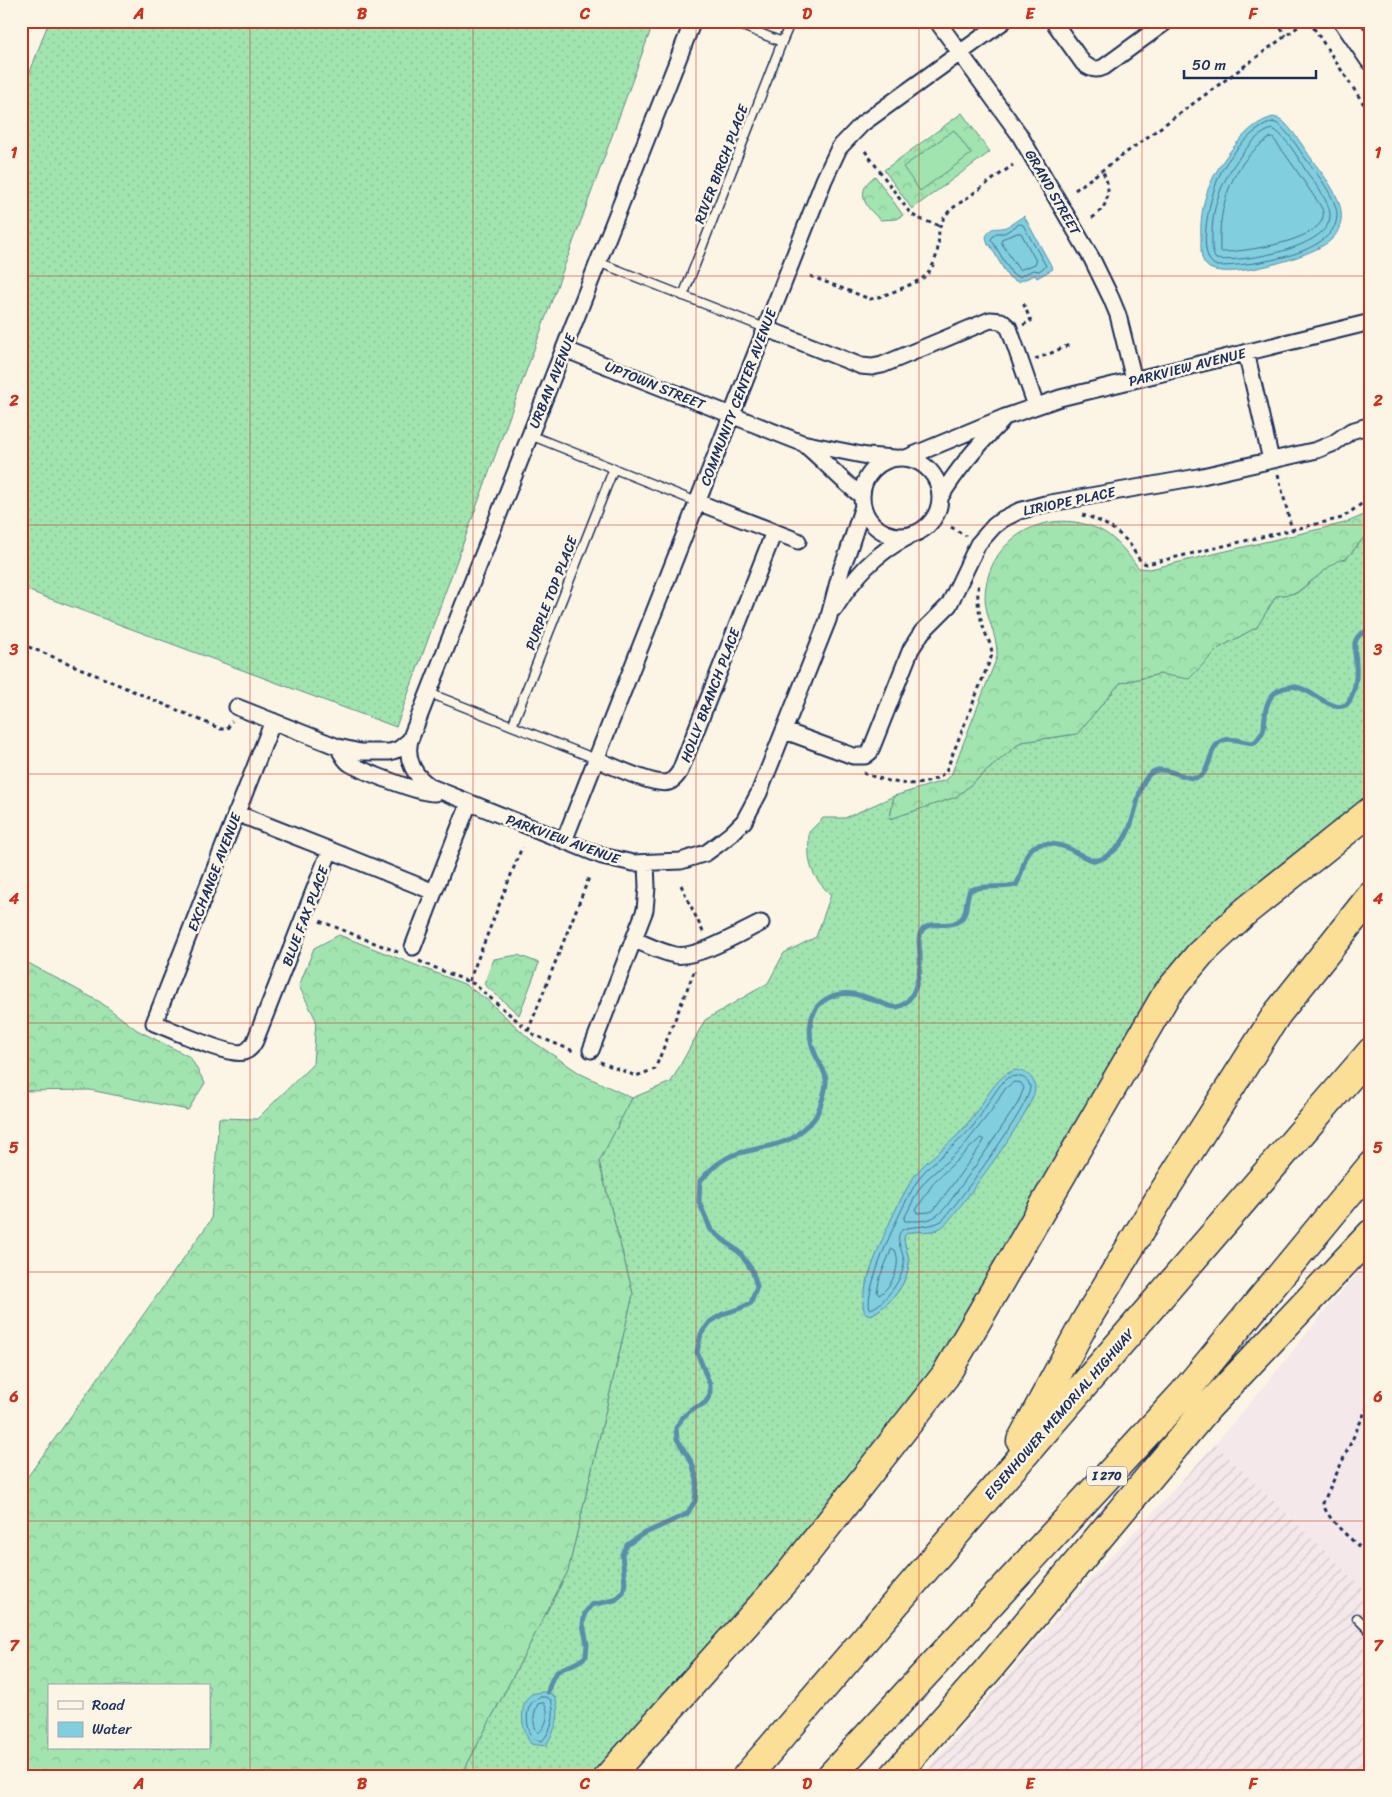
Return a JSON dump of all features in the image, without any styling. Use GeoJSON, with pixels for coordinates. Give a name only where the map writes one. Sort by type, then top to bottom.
{"type":"FeatureCollection","features":[{"type":"Feature","properties":{"kind":"highway"},"geometry":{"type":"LineString","coordinates":[[609,1776],[784,1581],[944,1376],[1166,995],[1200,954],[1246,911],[1371,811]]}},
{"type":"Feature","properties":{"kind":"highway"},"geometry":{"type":"LineString","coordinates":[[996,1486],[1085,1322],[1164,1191],[1277,1014],[1371,896]]}},
{"type":"Feature","properties":{"kind":"highway","name":"EISENHOWER MEMORIAL HIGHWAY"},"geometry":{"type":"LineString","coordinates":[[747,1776],[1371,1052]]}},
{"type":"Feature","properties":{"kind":"highway","name":"I 270"},"geometry":{"type":"LineString","coordinates":[[831,1776],[1183,1394],[1371,1166]]}},
{"type":"Feature","properties":{"kind":"highway","name":"I 270"},"geometry":{"type":"LineString","coordinates":[[894,1776],[988,1671],[1208,1407],[1293,1315],[1371,1215]]}},
{"type":"Feature","properties":{"kind":"highway"},"geometry":{"type":"LineString","coordinates":[[1293,1315],[1371,1234]]}},
{"type":"Feature","properties":{"kind":"main road"},"geometry":{"type":"LineString","coordinates":[[1345,21],[1371,59]]}},
{"type":"Feature","properties":{"kind":"street","name":"URBAN AVENUE"},"geometry":{"type":"LineString","coordinates":[[440,792],[422,782],[414,770],[408,747],[410,740],[693,21]]}},
{"type":"Feature","properties":{"kind":"street","name":"GRAND STREET"},"geometry":{"type":"LineString","coordinates":[[937,21],[1033,156],[1102,278],[1118,315],[1134,380]]}},
{"type":"Feature","properties":{"kind":"street","name":"COMMUNITY CENTER AVENUE"},"geometry":{"type":"LineString","coordinates":[[564,841],[765,328],[824,180],[839,148],[862,124],[1004,21]]}},
{"type":"Feature","properties":{"kind":"street"},"geometry":{"type":"LineString","coordinates":[[1053,21],[1083,63],[1087,67],[1098,70],[1167,21]]}},
{"type":"Feature","properties":{"kind":"street"},"geometry":{"type":"LineString","coordinates":[[765,328],[855,364],[872,368],[990,320],[1001,320],[1009,328],[1036,406]]}},
{"type":"Feature","properties":{"kind":"street","name":"PARKVIEW AVENUE"},"geometry":{"type":"LineString","coordinates":[[900,458],[1036,406],[1371,322]]}},
{"type":"Feature","properties":{"kind":"street","name":"UPTOWN STREET"},"geometry":{"type":"LineString","coordinates":[[564,349],[802,443],[867,456],[900,458]]}},
{"type":"Feature","properties":{"kind":"street"},"geometry":{"type":"LineString","coordinates":[[1246,352],[1274,464]]}},
{"type":"Feature","properties":{"kind":"street","name":"PARKVIEW AVENUE"},"geometry":{"type":"LineString","coordinates":[[940,496],[974,448],[1005,417]]}},
{"type":"Feature","properties":{"kind":"street","name":"LIRIOPE PLACE"},"geometry":{"type":"LineString","coordinates":[[785,731],[853,756],[865,756],[870,752],[908,656],[918,637],[949,605],[978,544],[994,526],[1010,515],[1024,509],[1045,504],[1274,464],[1328,447],[1351,431],[1371,425]]}},
{"type":"Feature","properties":{"kind":"street","name":"UPTOWN STREET"},"geometry":{"type":"LineString","coordinates":[[802,443],[833,469],[862,501]]}},
{"type":"Feature","properties":{"kind":"street"},"geometry":{"type":"LineString","coordinates":[[900,458],[916,460],[926,466],[934,475],[939,485],[940,496],[936,516],[925,528],[911,535],[896,536],[880,530],[872,524],[862,501],[868,475],[875,467],[885,461],[900,458]]}},
{"type":"Feature","properties":{"kind":"street","name":"PARKVIEW AVENUE"},"geometry":{"type":"LineString","coordinates":[[237,707],[338,747],[345,759],[356,766],[420,791],[440,792],[602,856],[627,862],[646,863],[670,862],[693,858],[706,853],[731,834],[744,821],[753,808],[828,620],[862,501]]}},
{"type":"Feature","properties":{"kind":"street"},"geometry":{"type":"LineString","coordinates":[[697,502],[798,541]]}},
{"type":"Feature","properties":{"kind":"street","name":"HOLLY BRANCH PLACE"},"geometry":{"type":"LineString","coordinates":[[596,759],[653,782],[670,782],[676,778],[774,532]]}},
{"type":"Feature","properties":{"kind":"street","name":"PARKVIEW AVENUE"},"geometry":{"type":"LineString","coordinates":[[828,620],[841,598],[867,564],[890,546],[911,535]]}},
{"type":"Feature","properties":{"kind":"street","name":"EXCHANGE AVENUE"},"geometry":{"type":"LineString","coordinates":[[154,1022],[273,721]]}},
{"type":"Feature","properties":{"kind":"street"},"geometry":{"type":"LineString","coordinates":[[338,747],[360,752],[381,753],[399,749],[410,740]]}},
{"type":"Feature","properties":{"kind":"street"},"geometry":{"type":"LineString","coordinates":[[412,954],[469,803]]}},
{"type":"Feature","properties":{"kind":"street"},"geometry":{"type":"LineString","coordinates":[[236,813],[330,850]]}},
{"type":"Feature","properties":{"kind":"street","name":"BLUE FAX PLACE"},"geometry":{"type":"LineString","coordinates":[[154,1022],[230,1052],[246,1052],[251,1048],[330,850],[434,892]]}},
{"type":"Feature","properties":{"kind":"street"},"geometry":{"type":"LineString","coordinates":[[590,1055],[645,910],[647,898],[646,863]]}},
{"type":"Feature","properties":{"kind":"street"},"geometry":{"type":"LineString","coordinates":[[635,940],[674,955],[688,955],[708,948],[761,923]]}},
{"type":"Feature","properties":{"kind":"lane"},"geometry":{"type":"LineString","coordinates":[[730,21],[782,42]]}},
{"type":"Feature","properties":{"kind":"lane","name":"RIVER BIRCH PLACE"},"geometry":{"type":"LineString","coordinates":[[682,296],[790,21]]}},
{"type":"Feature","properties":{"kind":"lane"},"geometry":{"type":"LineString","coordinates":[[598,262],[765,328]]}},
{"type":"Feature","properties":{"kind":"lane"},"geometry":{"type":"LineString","coordinates":[[530,435],[697,502]]}},
{"type":"Feature","properties":{"kind":"lane","name":"PURPLE TOP PLACE"},"geometry":{"type":"LineString","coordinates":[[512,726],[614,468]]}},
{"type":"Feature","properties":{"kind":"lane"},"geometry":{"type":"LineString","coordinates":[[429,693],[596,759]]}},
{"type":"Feature","properties":{"kind":"lane"},"geometry":{"type":"LineString","coordinates":[[1358,1618],[1371,1632]]}},
{"type":"Feature","properties":{"kind":"path"},"geometry":{"type":"LineString","coordinates":[[1276,21],[1286,36]]}},
{"type":"Feature","properties":{"kind":"path"},"geometry":{"type":"LineString","coordinates":[[1075,190],[1307,21],[1371,115]]}},
{"type":"Feature","properties":{"kind":"path"},"geometry":{"type":"LineString","coordinates":[[865,151],[910,213],[917,218],[940,226]]}},
{"type":"Feature","properties":{"kind":"path"},"geometry":{"type":"LineString","coordinates":[[810,276],[870,300],[926,276],[936,255],[940,226],[950,210],[1013,165]]}},
{"type":"Feature","properties":{"kind":"path"},"geometry":{"type":"LineString","coordinates":[[1092,218],[1102,210],[1108,199],[1108,185],[1102,170]]}},
{"type":"Feature","properties":{"kind":"path"},"geometry":{"type":"LineString","coordinates":[[1034,359],[1071,344]]}},
{"type":"Feature","properties":{"kind":"path"},"geometry":{"type":"LineString","coordinates":[[1274,464],[1292,530]]}},
{"type":"Feature","properties":{"kind":"path"},"geometry":{"type":"LineString","coordinates":[[1078,514],[1106,524],[1118,532],[1133,548],[1141,562],[1147,564],[1342,518],[1371,497]]}},
{"type":"Feature","properties":{"kind":"path"},"geometry":{"type":"LineString","coordinates":[[951,527],[971,539]]}},
{"type":"Feature","properties":{"kind":"path"},"geometry":{"type":"LineString","coordinates":[[878,778],[914,784],[936,778],[944,773],[948,767],[992,655],[992,649],[984,631],[979,610],[980,579]]}},
{"type":"Feature","properties":{"kind":"path"},"geometry":{"type":"LineString","coordinates":[[21,644],[220,729],[225,730],[230,727],[237,707]]}},
{"type":"Feature","properties":{"kind":"path"},"geometry":{"type":"LineString","coordinates":[[470,981],[522,847]]}},
{"type":"Feature","properties":{"kind":"path"},"geometry":{"type":"LineString","coordinates":[[528,1031],[590,875]]}},
{"type":"Feature","properties":{"kind":"path"},"geometry":{"type":"LineString","coordinates":[[681,885],[705,938]]}},
{"type":"Feature","properties":{"kind":"path"},"geometry":{"type":"LineString","coordinates":[[320,921],[394,950]]}},
{"type":"Feature","properties":{"kind":"path"},"geometry":{"type":"LineString","coordinates":[[398,952],[412,954],[470,981],[538,1038],[590,1055],[636,1076],[655,1069],[694,972],[692,964]]}},
{"type":"Feature","properties":{"kind":"path"},"geometry":{"type":"LineString","coordinates":[[1371,1399],[1323,1503],[1324,1509],[1338,1526],[1371,1557]]}},
{"type":"Feature","properties":{"kind":"shaded area"},"geometry":{"type":"Polygon","coordinates":[[[1371,1261],[1371,1596],[1215,1444],[1339,1293],[1371,1261]]]}},
{"type":"Feature","properties":{"kind":"shaded area"},"geometry":{"type":"Polygon","coordinates":[[[1215,1444],[1371,1596],[1371,1776],[921,1776],[1103,1564],[1215,1444]]]}},
{"type":"Feature","properties":{"kind":"green space"},"geometry":{"type":"Polygon","coordinates":[[[49,21],[654,21],[396,727],[21,588],[21,96],[49,21]]]}},
{"type":"Feature","properties":{"kind":"green space"},"geometry":{"type":"Polygon","coordinates":[[[962,113],[990,152],[912,209],[884,170],[962,113]]]}},
{"type":"Feature","properties":{"kind":"green space"},"geometry":{"type":"Polygon","coordinates":[[[954,130],[971,154],[920,191],[903,167],[954,130]]]}},
{"type":"Feature","properties":{"kind":"green space"},"geometry":{"type":"Polygon","coordinates":[[[875,176],[903,215],[896,219],[881,220],[870,210],[863,193],[875,176]]]}},
{"type":"Feature","properties":{"kind":"green space"},"geometry":{"type":"Polygon","coordinates":[[[1371,512],[1371,529],[1346,559],[1337,561],[1296,593],[1276,596],[1257,627],[1219,648],[1189,679],[1160,674],[1120,683],[1077,734],[1021,742],[956,797],[890,819],[894,796],[946,780],[951,775],[997,657],[997,647],[985,596],[992,567],[1001,551],[1030,528],[1048,523],[1067,521],[1086,524],[1104,532],[1114,540],[1139,568],[1150,569],[1345,523],[1371,512]]]}},
{"type":"Feature","properties":{"kind":"green space"},"geometry":{"type":"Polygon","coordinates":[[[1371,529],[1371,798],[1230,913],[1026,1223],[915,1398],[776,1572],[592,1776],[461,1776],[568,1571],[633,1294],[599,1161],[632,1098],[671,1082],[705,1020],[768,983],[784,953],[816,937],[831,895],[818,880],[811,866],[809,859],[809,832],[823,818],[845,818],[894,796],[890,818],[956,797],[1021,742],[1077,734],[1120,683],[1160,674],[1189,678],[1219,648],[1257,627],[1276,596],[1297,593],[1337,560],[1346,559],[1371,529]],[[982,1105],[954,1140],[910,1183],[898,1205],[869,1274],[863,1307],[866,1313],[871,1315],[885,1306],[896,1294],[905,1279],[909,1263],[904,1235],[912,1232],[937,1230],[998,1154],[1028,1108],[982,1105]]]}},
{"type":"Feature","properties":{"kind":"green space"},"geometry":{"type":"Polygon","coordinates":[[[339,935],[464,984],[486,999],[532,1041],[581,1074],[632,1098],[599,1162],[633,1294],[568,1571],[461,1776],[21,1776],[21,1486],[211,1220],[219,1118],[257,1119],[313,1064],[316,1020],[299,986],[314,948],[339,935]]]}},
{"type":"Feature","properties":{"kind":"green space"},"geometry":{"type":"Polygon","coordinates":[[[518,955],[539,963],[519,1015],[484,984],[494,959],[518,955]]]}},
{"type":"Feature","properties":{"kind":"green space"},"geometry":{"type":"Polygon","coordinates":[[[21,959],[100,1002],[137,1030],[190,1057],[205,1083],[188,1110],[90,1090],[21,1091],[21,959]]]}},
{"type":"Feature","properties":{"kind":"water"},"geometry":{"type":"Polygon","coordinates":[[[1273,117],[1284,122],[1293,132],[1334,191],[1340,208],[1339,228],[1333,238],[1324,245],[1290,259],[1248,270],[1215,270],[1204,262],[1201,249],[1202,212],[1209,187],[1228,154],[1241,139],[1258,124],[1273,117]]]}},
{"type":"Feature","properties":{"kind":"water"},"geometry":{"type":"Polygon","coordinates":[[[1024,216],[1053,269],[1037,278],[1035,275],[1018,282],[1008,277],[990,245],[988,245],[986,237],[991,230],[1010,225],[1024,216]]]}},
{"type":"Feature","properties":{"kind":"water"},"geometry":{"type":"Polygon","coordinates":[[[1016,1070],[1028,1075],[1035,1086],[1033,1096],[1013,1133],[946,1224],[933,1231],[911,1232],[904,1236],[909,1263],[905,1279],[896,1294],[885,1306],[871,1315],[865,1313],[863,1306],[864,1294],[875,1257],[893,1215],[912,1180],[925,1164],[969,1123],[995,1084],[1008,1073],[1016,1070]]]}},
{"type":"Feature","properties":{"kind":"water"},"geometry":{"type":"Polygon","coordinates":[[[548,1692],[555,1697],[558,1711],[555,1728],[546,1746],[531,1744],[523,1725],[524,1704],[527,1698],[532,1694],[548,1692]]]}},
{"type":"Feature","properties":{"kind":"waterway"},"geometry":{"type":"LineString","coordinates":[[548,1692],[554,1675],[558,1671],[586,1656],[587,1644],[583,1624],[585,1613],[591,1605],[615,1600],[623,1593],[625,1583],[622,1554],[627,1545],[641,1535],[687,1514],[695,1501],[697,1480],[692,1463],[677,1439],[676,1428],[682,1418],[691,1410],[705,1403],[710,1395],[710,1385],[697,1352],[701,1334],[710,1322],[723,1314],[751,1303],[757,1286],[752,1270],[740,1253],[711,1230],[699,1202],[700,1181],[725,1159],[736,1154],[788,1140],[814,1119],[822,1100],[826,1083],[824,1072],[815,1055],[810,1032],[810,1025],[817,1007],[829,998],[843,994],[865,997],[892,1007],[903,1004],[909,999],[916,985],[920,962],[919,938],[921,932],[929,926],[958,922],[964,915],[970,890],[981,887],[1016,885],[1027,854],[1038,845],[1060,846],[1084,857],[1100,860],[1119,846],[1126,836],[1141,789],[1151,773],[1157,770],[1164,770],[1197,778],[1205,771],[1213,750],[1219,742],[1231,739],[1254,743],[1264,729],[1269,701],[1279,690],[1295,687],[1332,705],[1339,707],[1345,705],[1352,696],[1355,683],[1356,639],[1359,635],[1371,630]]}}]}
